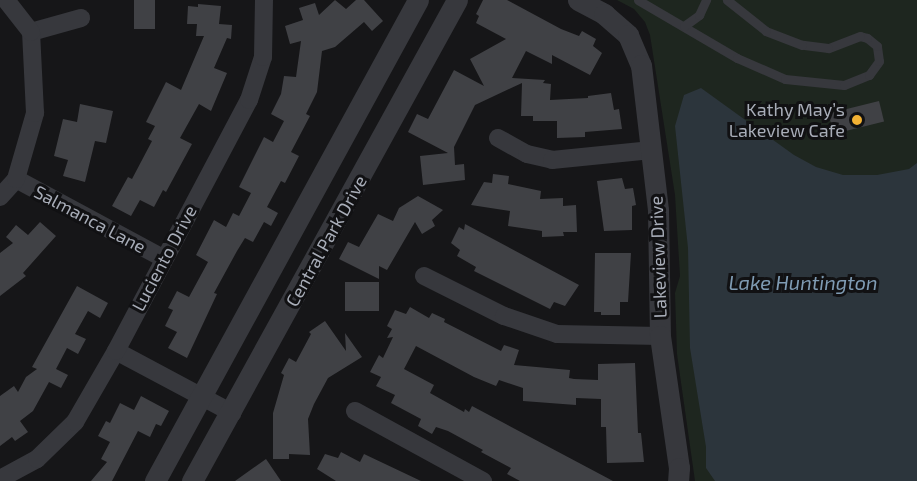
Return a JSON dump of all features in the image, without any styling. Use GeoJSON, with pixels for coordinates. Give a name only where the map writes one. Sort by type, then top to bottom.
{"type":"FeatureCollection","features":[{"type":"Feature","properties":{"kind":"street"},"geometry":{"type":"LineString","coordinates":[[0,197],[16,179],[35,113],[31,32],[6,0]]}},
{"type":"Feature","properties":{"kind":"street","name":"Luciento Drive"},"geometry":{"type":"LineString","coordinates":[[0,478],[37,459],[75,422],[116,351],[163,258],[249,100],[263,57],[264,0]]}},
{"type":"Feature","properties":{"kind":"street","name":"Central Park Drive"},"geometry":{"type":"LineString","coordinates":[[155,481],[418,0]]}},
{"type":"Feature","properties":{"kind":"street","name":"Central Park Drive"},"geometry":{"type":"LineString","coordinates":[[192,481],[458,0]]}},
{"type":"Feature","properties":{"kind":"street","name":"Lakeview Drive"},"geometry":{"type":"LineString","coordinates":[[578,0],[604,14],[628,35],[641,65],[658,210],[660,336],[679,468],[678,481]]}},
{"type":"Feature","properties":{"kind":"street"},"geometry":{"type":"LineString","coordinates":[[31,32],[81,18]]}},
{"type":"Feature","properties":{"kind":"street"},"geometry":{"type":"LineString","coordinates":[[498,138],[527,154],[552,160],[652,150]]}},
{"type":"Feature","properties":{"kind":"street","name":"Salmanca Lane"},"geometry":{"type":"LineString","coordinates":[[16,179],[163,258]]}},
{"type":"Feature","properties":{"kind":"street"},"geometry":{"type":"LineString","coordinates":[[424,276],[504,316],[557,334],[660,336]]}},
{"type":"Feature","properties":{"kind":"street"},"geometry":{"type":"LineString","coordinates":[[116,351],[232,412]]}},
{"type":"Feature","properties":{"kind":"street"},"geometry":{"type":"LineString","coordinates":[[355,411],[483,481]]}},
{"type":"Feature","properties":{"kind":"lane"},"geometry":{"type":"LineString","coordinates":[[638,0],[762,70],[807,83],[844,85],[869,75],[879,61],[877,46],[867,38],[860,36],[828,48],[802,45],[766,31],[727,0]]}},
{"type":"Feature","properties":{"kind":"lane"},"geometry":{"type":"LineString","coordinates":[[684,26],[699,15],[706,0]]}},
{"type":"Feature","properties":{"kind":"shaded area","name":"Lake Huntington"},"geometry":{"type":"Polygon","coordinates":[[[617,0],[917,0],[917,481],[695,481],[677,354],[675,293],[680,276],[675,195],[650,35],[645,22],[634,9],[617,0]]]}},
{"type":"Feature","properties":{"kind":"water","name":"Lake Huntington"},"geometry":{"type":"Polygon","coordinates":[[[701,88],[794,155],[816,167],[843,175],[877,175],[909,169],[917,163],[917,481],[715,481],[706,468],[706,447],[690,348],[688,248],[675,126],[684,95],[701,88]]]}},
{"type":"Feature","properties":{"kind":"building"},"geometry":{"type":"Polygon","coordinates":[[[134,0],[155,0],[155,29],[134,29],[134,0]]]}},
{"type":"Feature","properties":{"kind":"building"},"geometry":{"type":"Polygon","coordinates":[[[335,0],[346,9],[356,0],[364,0],[383,21],[372,31],[364,22],[335,47],[322,51],[317,92],[306,114],[310,116],[291,152],[299,156],[285,183],[281,181],[267,207],[278,213],[271,226],[264,222],[253,242],[245,238],[214,293],[217,294],[187,358],[168,348],[177,332],[165,326],[173,310],[168,308],[177,291],[189,297],[208,262],[196,255],[214,220],[226,227],[233,213],[239,216],[251,193],[239,187],[264,137],[273,142],[284,121],[271,114],[281,94],[284,76],[296,77],[301,41],[290,44],[285,26],[303,20],[299,8],[315,3],[319,15],[335,0]]]}},
{"type":"Feature","properties":{"kind":"building"},"geometry":{"type":"Polygon","coordinates":[[[483,0],[507,0],[561,29],[579,36],[582,31],[596,39],[593,46],[602,53],[590,75],[552,55],[552,64],[526,51],[512,78],[545,80],[543,83],[551,84],[550,100],[588,98],[588,96],[611,93],[614,110],[619,109],[622,129],[585,132],[585,137],[557,138],[557,121],[533,121],[533,116],[521,116],[522,83],[475,105],[454,147],[455,165],[464,164],[465,180],[423,185],[420,156],[448,153],[408,132],[417,114],[428,119],[454,70],[484,86],[470,59],[506,39],[476,23],[479,16],[476,14],[483,0]]]}},
{"type":"Feature","properties":{"kind":"building"},"geometry":{"type":"Polygon","coordinates":[[[198,4],[221,6],[219,24],[232,25],[231,39],[227,38],[214,68],[227,73],[211,111],[199,104],[180,138],[192,144],[166,192],[163,190],[154,207],[140,200],[131,216],[112,206],[128,177],[132,179],[152,141],[148,139],[155,126],[146,122],[166,82],[181,90],[204,36],[196,36],[197,24],[187,24],[188,6],[198,7],[198,4]]]}},
{"type":"Feature","properties":{"kind":"building","name":"Kathy May’s Lakeview Cafe"},"geometry":{"type":"Polygon","coordinates":[[[879,101],[884,121],[834,134],[829,114],[879,101]]]}},
{"type":"Feature","properties":{"kind":"building"},"geometry":{"type":"Polygon","coordinates":[[[80,104],[113,111],[106,143],[95,141],[85,182],[63,176],[68,160],[54,156],[63,119],[77,122],[80,104]]]}},
{"type":"Feature","properties":{"kind":"building"},"geometry":{"type":"Polygon","coordinates":[[[493,174],[509,176],[508,184],[541,191],[540,199],[563,198],[563,206],[576,205],[577,232],[563,232],[564,236],[542,237],[542,231],[508,226],[510,211],[471,205],[484,182],[492,183],[493,174]]]}},
{"type":"Feature","properties":{"kind":"building"},"geometry":{"type":"Polygon","coordinates":[[[622,178],[625,189],[633,188],[636,205],[632,206],[632,230],[604,231],[597,181],[622,178]]]}},
{"type":"Feature","properties":{"kind":"building"},"geometry":{"type":"Polygon","coordinates":[[[418,196],[443,210],[432,220],[435,226],[422,234],[415,222],[387,270],[379,266],[379,279],[339,259],[348,242],[359,247],[378,214],[393,221],[399,208],[418,196]]]}},
{"type":"Feature","properties":{"kind":"building"},"geometry":{"type":"Polygon","coordinates":[[[40,222],[56,236],[23,273],[26,276],[0,296],[0,253],[13,243],[6,237],[16,225],[28,235],[40,222]]]}},
{"type":"Feature","properties":{"kind":"building"},"geometry":{"type":"Polygon","coordinates":[[[465,224],[579,285],[565,306],[554,302],[550,309],[474,271],[476,267],[457,256],[460,250],[451,243],[459,227],[464,230],[465,224]]]}},
{"type":"Feature","properties":{"kind":"building"},"geometry":{"type":"Polygon","coordinates":[[[595,253],[631,253],[628,302],[620,302],[620,315],[601,315],[601,312],[594,312],[595,253]]]}},
{"type":"Feature","properties":{"kind":"building"},"geometry":{"type":"Polygon","coordinates":[[[345,282],[379,282],[379,311],[345,311],[345,282]]]}},
{"type":"Feature","properties":{"kind":"building"},"geometry":{"type":"Polygon","coordinates":[[[77,286],[108,303],[100,318],[88,311],[75,334],[86,339],[78,354],[67,348],[56,369],[68,375],[61,388],[49,382],[33,411],[20,421],[28,432],[15,441],[12,437],[0,446],[0,396],[14,386],[18,392],[26,377],[37,369],[32,367],[77,286]]]}},
{"type":"Feature","properties":{"kind":"building"},"geometry":{"type":"Polygon","coordinates":[[[410,307],[429,318],[432,313],[445,319],[444,322],[501,351],[504,345],[519,350],[514,365],[570,370],[569,378],[598,380],[598,364],[635,363],[638,433],[641,433],[644,462],[607,463],[606,427],[601,427],[601,399],[576,398],[576,405],[523,401],[523,388],[499,380],[496,386],[416,346],[404,369],[434,385],[430,393],[464,412],[465,409],[469,412],[472,406],[613,481],[520,481],[507,474],[511,468],[448,431],[436,427],[432,434],[418,426],[421,419],[391,403],[395,395],[376,386],[381,377],[370,372],[379,355],[383,358],[393,337],[387,338],[392,329],[387,326],[395,310],[406,314],[410,307]]]}},
{"type":"Feature","properties":{"kind":"building"},"geometry":{"type":"Polygon","coordinates":[[[325,321],[346,351],[345,333],[362,357],[328,378],[314,404],[308,419],[310,455],[289,454],[289,459],[273,459],[273,413],[284,375],[281,373],[289,358],[296,362],[311,334],[309,332],[325,321]]]}},
{"type":"Feature","properties":{"kind":"building"},"geometry":{"type":"Polygon","coordinates":[[[141,396],[169,411],[161,426],[156,424],[150,437],[138,431],[112,481],[91,481],[107,462],[101,459],[110,442],[98,436],[106,421],[110,423],[120,403],[134,410],[141,396]]]}},
{"type":"Feature","properties":{"kind":"building"},"geometry":{"type":"Polygon","coordinates":[[[341,452],[360,462],[364,454],[421,481],[336,481],[317,469],[325,454],[338,458],[341,452]]]}},
{"type":"Feature","properties":{"kind":"building"},"geometry":{"type":"Polygon","coordinates":[[[266,459],[281,481],[235,481],[266,459]]]}},
{"type":"Feature","properties":{"kind":"place","name":"Kathy May’s Lakeview Cafe"},"geometry":{"type":"Point","coordinates":[857,120]}}]}
